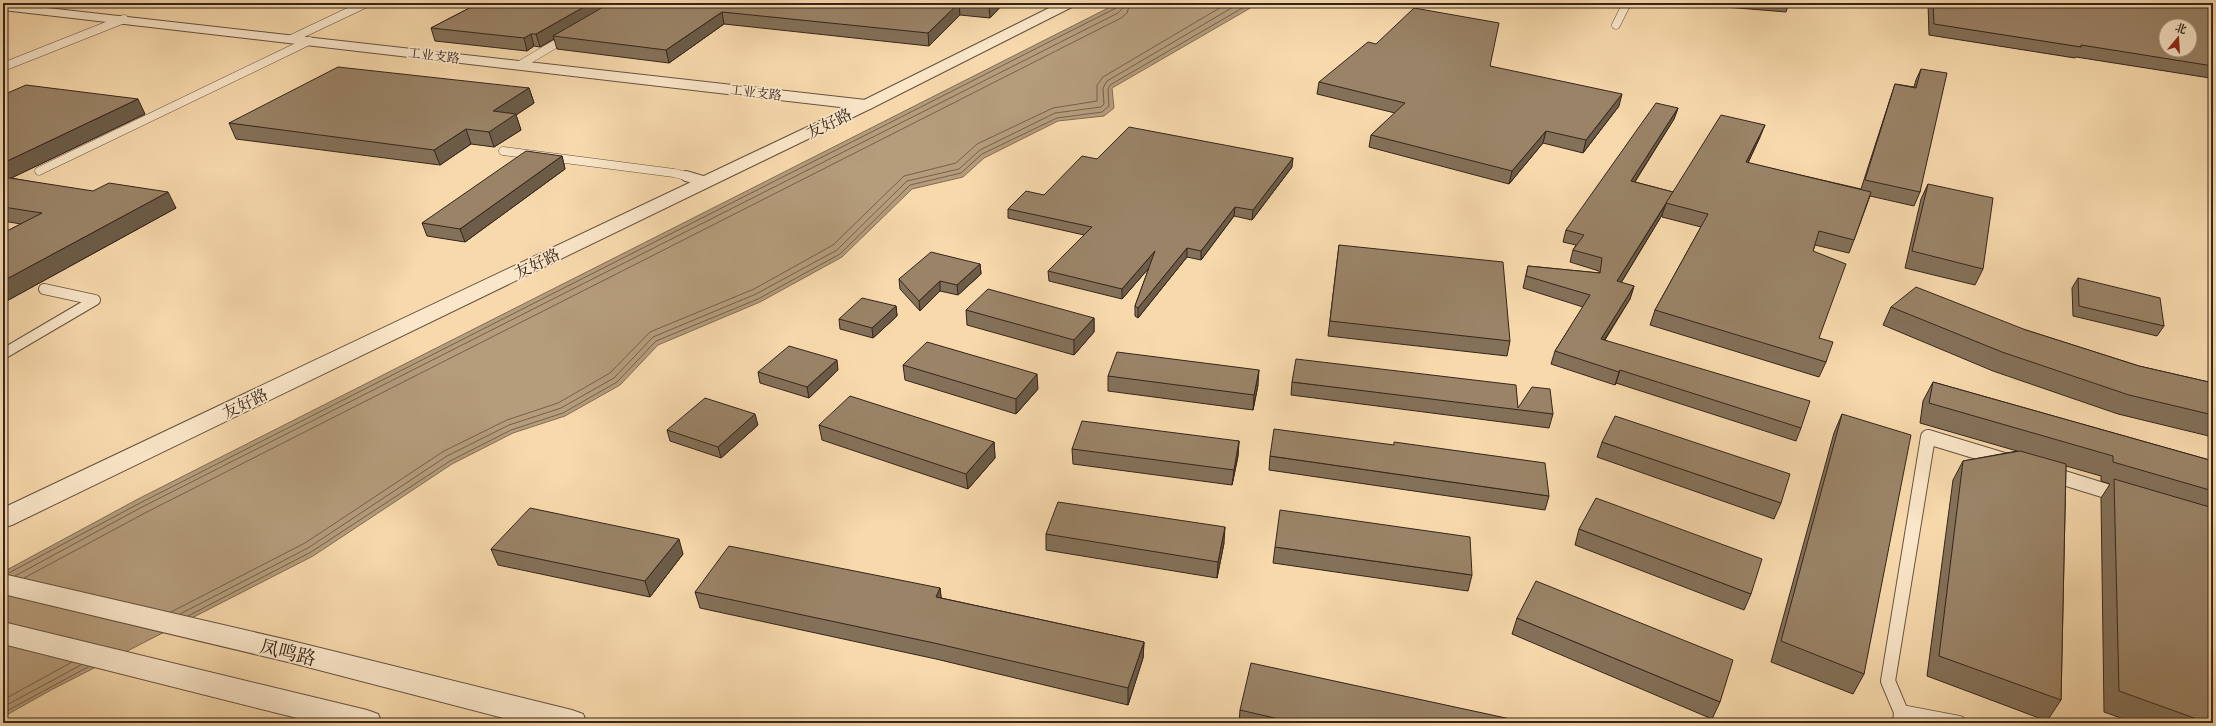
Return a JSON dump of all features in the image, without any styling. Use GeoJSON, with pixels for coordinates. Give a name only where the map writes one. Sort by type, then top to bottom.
{"type":"FeatureCollection","features":[{"type":"Feature","properties":{"kind":"street","name":"友好路"},"geometry":{"type":"LineString","coordinates":[[3,519],[866,105],[1069,3]]}},
{"type":"Feature","properties":{"kind":"street","name":"工业支路"},"geometry":{"type":"LineString","coordinates":[[3,6],[866,105]]}},
{"type":"Feature","properties":{"kind":"street","name":"凤鸣路"},"geometry":{"type":"LineString","coordinates":[[3,584],[288,651],[572,723]]}},
{"type":"Feature","properties":{"kind":"street"},"geometry":{"type":"LineString","coordinates":[[3,633],[367,723]]}},
{"type":"Feature","properties":{"kind":"lane"},"geometry":{"type":"LineString","coordinates":[[291,39],[367,3]]}},
{"type":"Feature","properties":{"kind":"lane"},"geometry":{"type":"LineString","coordinates":[[1616,25],[1627,3]]}},
{"type":"Feature","properties":{"kind":"lane"},"geometry":{"type":"LineString","coordinates":[[3,67],[124,20]]}},
{"type":"Feature","properties":{"kind":"lane"},"geometry":{"type":"LineString","coordinates":[[520,65],[575,32]]}},
{"type":"Feature","properties":{"kind":"lane"},"geometry":{"type":"LineString","coordinates":[[39,172],[309,41]]}},
{"type":"Feature","properties":{"kind":"lane"},"geometry":{"type":"LineString","coordinates":[[503,151],[674,173],[706,182]]}},
{"type":"Feature","properties":{"kind":"lane"},"geometry":{"type":"LineString","coordinates":[[3,354],[95,300],[44,289]]}},
{"type":"Feature","properties":{"kind":"lane"},"geometry":{"type":"LineString","coordinates":[[1959,723],[1900,718],[1888,681],[1928,437],[2018,464]]}},
{"type":"Feature","properties":{"kind":"lane"},"geometry":{"type":"LineString","coordinates":[[2041,471],[2131,499]]}},
{"type":"Feature","properties":{"kind":"water"},"geometry":{"type":"Polygon","coordinates":[[[1118,3],[1259,3],[1112,88],[1114,108],[1104,116],[1058,121],[984,158],[963,177],[912,189],[842,257],[760,302],[658,345],[620,385],[565,416],[513,433],[452,464],[313,556],[51,690],[3,717],[3,572],[138,499],[1118,3]]]}},
{"type":"Feature","properties":{"kind":"building"},"geometry":{"type":"Polygon","coordinates":[[[479,3],[591,3],[536,34],[531,34],[524,38],[431,28],[479,3]]]}},
{"type":"Feature","properties":{"kind":"building"},"geometry":{"type":"Polygon","coordinates":[[[610,3],[959,3],[928,33],[722,12],[666,50],[553,36],[610,3]]]}},
{"type":"Feature","properties":{"kind":"building"},"geometry":{"type":"Polygon","coordinates":[[[960,3],[992,3],[989,6],[960,3]]]}},
{"type":"Feature","properties":{"kind":"building"},"geometry":{"type":"Polygon","coordinates":[[[1933,3],[2213,3],[2213,66],[2163,58],[2198,58],[2198,18],[2158,18],[2158,57],[2081,45],[2081,47],[1934,24],[1933,3]]]}},
{"type":"Feature","properties":{"kind":"building"},"geometry":{"type":"Polygon","coordinates":[[[1414,8],[1499,23],[1490,66],[1622,94],[1586,140],[1546,131],[1512,171],[1371,135],[1405,103],[1319,82],[1368,42],[1376,44],[1414,8]]]}},
{"type":"Feature","properties":{"kind":"building"},"geometry":{"type":"Polygon","coordinates":[[[338,67],[529,88],[493,111],[516,114],[489,132],[466,129],[434,150],[229,123],[338,67]]]}},
{"type":"Feature","properties":{"kind":"building"},"geometry":{"type":"Polygon","coordinates":[[[1921,69],[1947,73],[1920,192],[1865,180],[1895,84],[1916,88],[1921,69]]]}},
{"type":"Feature","properties":{"kind":"building"},"geometry":{"type":"Polygon","coordinates":[[[26,85],[138,99],[3,163],[3,95],[26,85]]]}},
{"type":"Feature","properties":{"kind":"building"},"geometry":{"type":"Polygon","coordinates":[[[1656,103],[1678,108],[1631,181],[1673,192],[1617,281],[1634,286],[1601,339],[1810,401],[1801,428],[1620,370],[1619,372],[1555,351],[1590,295],[1526,276],[1528,266],[1600,273],[1602,258],[1573,250],[1584,235],[1566,230],[1656,103]]]}},
{"type":"Feature","properties":{"kind":"building"},"geometry":{"type":"Polygon","coordinates":[[[1721,115],[1765,125],[1746,162],[1871,192],[1854,240],[1819,231],[1813,251],[1846,264],[1819,338],[1833,342],[1826,362],[1655,310],[1708,214],[1666,203],[1721,115]]]}},
{"type":"Feature","properties":{"kind":"building"},"geometry":{"type":"Polygon","coordinates":[[[1129,127],[1293,158],[1253,210],[1235,207],[1201,251],[1187,248],[1138,308],[1135,306],[1155,251],[1122,289],[1048,271],[1092,227],[1008,209],[1026,191],[1044,195],[1082,156],[1097,159],[1129,127]]]}},
{"type":"Feature","properties":{"kind":"building"},"geometry":{"type":"Polygon","coordinates":[[[526,151],[562,156],[460,229],[422,223],[526,151]]]}},
{"type":"Feature","properties":{"kind":"building"},"geometry":{"type":"Polygon","coordinates":[[[3,177],[93,191],[109,183],[168,192],[3,281],[3,233],[42,213],[3,207],[3,177]]]}},
{"type":"Feature","properties":{"kind":"building"},"geometry":{"type":"Polygon","coordinates":[[[1928,184],[1993,198],[1983,269],[1912,251],[1928,184]]]}},
{"type":"Feature","properties":{"kind":"building"},"geometry":{"type":"Polygon","coordinates":[[[1339,245],[1503,262],[1510,341],[1330,321],[1339,245]]]}},
{"type":"Feature","properties":{"kind":"building"},"geometry":{"type":"Polygon","coordinates":[[[931,252],[980,264],[957,285],[940,281],[919,301],[899,279],[931,252]]]}},
{"type":"Feature","properties":{"kind":"building"},"geometry":{"type":"Polygon","coordinates":[[[2078,278],[2160,298],[2164,326],[2079,306],[2078,278]]]}},
{"type":"Feature","properties":{"kind":"building"},"geometry":{"type":"Polygon","coordinates":[[[1916,287],[2026,330],[2139,366],[2213,383],[2213,415],[2129,395],[2002,352],[1891,307],[1916,287]]]}},
{"type":"Feature","properties":{"kind":"building"},"geometry":{"type":"Polygon","coordinates":[[[988,289],[1094,318],[1074,340],[966,310],[988,289]]]}},
{"type":"Feature","properties":{"kind":"building"},"geometry":{"type":"Polygon","coordinates":[[[862,298],[896,306],[872,328],[839,319],[862,298]]]}},
{"type":"Feature","properties":{"kind":"building"},"geometry":{"type":"Polygon","coordinates":[[[927,342],[1037,374],[1016,399],[903,365],[927,342]]]}},
{"type":"Feature","properties":{"kind":"building"},"geometry":{"type":"Polygon","coordinates":[[[789,346],[837,360],[807,387],[758,372],[789,346]]]}},
{"type":"Feature","properties":{"kind":"building"},"geometry":{"type":"Polygon","coordinates":[[[1117,352],[1259,370],[1254,395],[1108,376],[1117,352]]]}},
{"type":"Feature","properties":{"kind":"building"},"geometry":{"type":"Polygon","coordinates":[[[1296,359],[1516,385],[1518,408],[1532,387],[1550,389],[1553,414],[1292,382],[1296,359]]]}},
{"type":"Feature","properties":{"kind":"building"},"geometry":{"type":"Polygon","coordinates":[[[1933,382],[2213,461],[2213,491],[2113,462],[2113,456],[1929,403],[1933,382]]]}},
{"type":"Feature","properties":{"kind":"building"},"geometry":{"type":"Polygon","coordinates":[[[850,396],[994,442],[966,474],[819,425],[850,396]]]}},
{"type":"Feature","properties":{"kind":"building"},"geometry":{"type":"Polygon","coordinates":[[[705,398],[755,414],[718,447],[667,430],[705,398]]]}},
{"type":"Feature","properties":{"kind":"building"},"geometry":{"type":"Polygon","coordinates":[[[1842,414],[1911,435],[1864,674],[1781,641],[1842,414]]]}},
{"type":"Feature","properties":{"kind":"building"},"geometry":{"type":"Polygon","coordinates":[[[1615,416],[1790,474],[1781,503],[1602,442],[1615,416]]]}},
{"type":"Feature","properties":{"kind":"building"},"geometry":{"type":"Polygon","coordinates":[[[1082,421],[1239,441],[1234,470],[1072,449],[1082,421]]]}},
{"type":"Feature","properties":{"kind":"building"},"geometry":{"type":"Polygon","coordinates":[[[1274,429],[1394,445],[1394,442],[1545,463],[1549,496],[1270,456],[1274,429]]]}},
{"type":"Feature","properties":{"kind":"building"},"geometry":{"type":"Polygon","coordinates":[[[2020,451],[2066,464],[2061,700],[1939,656],[1963,461],[2020,451]]]}},
{"type":"Feature","properties":{"kind":"building"},"geometry":{"type":"Polygon","coordinates":[[[2114,479],[2213,508],[2213,723],[2208,723],[2119,691],[2114,479]]]}},
{"type":"Feature","properties":{"kind":"building"},"geometry":{"type":"Polygon","coordinates":[[[1596,498],[1762,559],[1751,594],[1579,529],[1596,498]]]}},
{"type":"Feature","properties":{"kind":"building"},"geometry":{"type":"Polygon","coordinates":[[[1058,502],[1225,527],[1218,562],[1046,534],[1058,502]]]}},
{"type":"Feature","properties":{"kind":"building"},"geometry":{"type":"Polygon","coordinates":[[[530,508],[679,539],[645,581],[491,549],[530,508]]]}},
{"type":"Feature","properties":{"kind":"building"},"geometry":{"type":"Polygon","coordinates":[[[1280,510],[1470,537],[1472,575],[1275,547],[1280,510]]]}},
{"type":"Feature","properties":{"kind":"building"},"geometry":{"type":"Polygon","coordinates":[[[729,546],[940,588],[936,597],[1144,642],[1128,688],[934,643],[695,592],[729,546]]]}},
{"type":"Feature","properties":{"kind":"building"},"geometry":{"type":"Polygon","coordinates":[[[1536,581],[1733,660],[1720,702],[1517,618],[1536,581]]]}},
{"type":"Feature","properties":{"kind":"building"},"geometry":{"type":"Polygon","coordinates":[[[1251,663],[1529,723],[1296,723],[1240,710],[1251,663]]]}}]}
